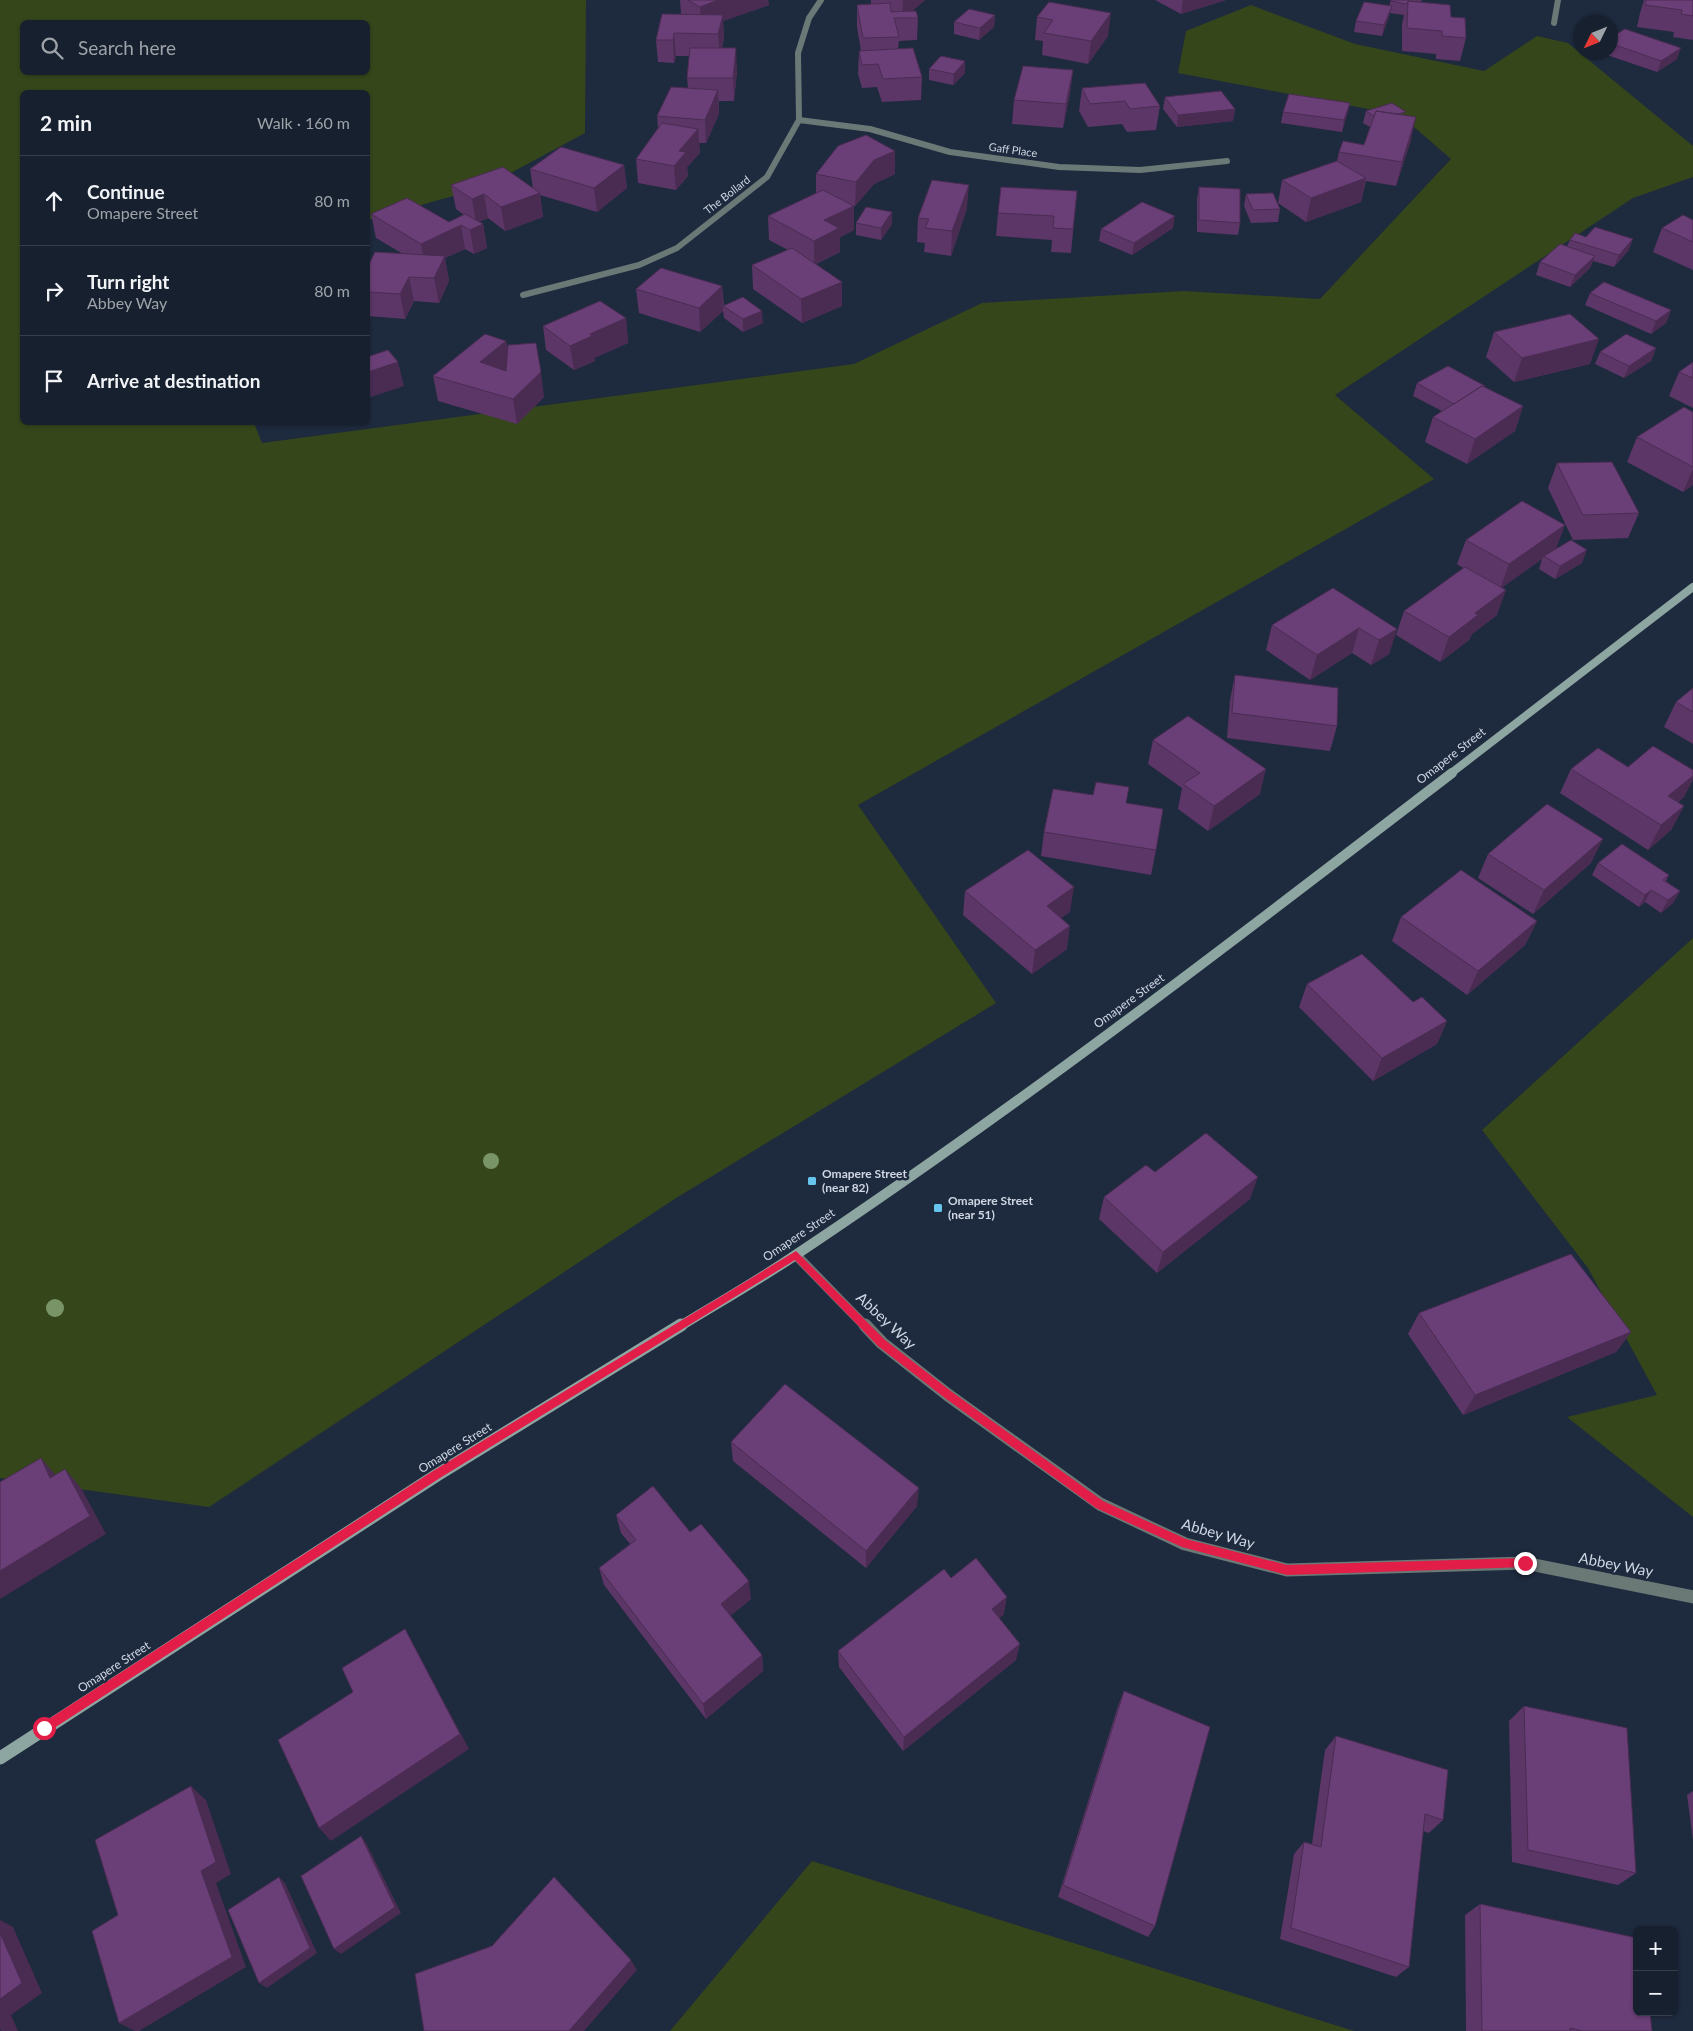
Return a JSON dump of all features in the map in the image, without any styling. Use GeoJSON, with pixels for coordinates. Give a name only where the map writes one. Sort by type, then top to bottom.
{"type":"FeatureCollection","features":[{"type":"Feature","properties":{"kind":"main road","name":"Omapere Street"},"geometry":{"type":"LineString","coordinates":[[0,1758],[437,1475],[796,1255],[958,1142],[1195,970],[1693,587]]}},
{"type":"Feature","properties":{"kind":"street"},"geometry":{"type":"LineString","coordinates":[[799,120],[798,53],[808,18],[821,0]]}},
{"type":"Feature","properties":{"kind":"street"},"geometry":{"type":"LineString","coordinates":[[1554,23],[1558,0]]}},
{"type":"Feature","properties":{"kind":"street","name":"Gaff Place"},"geometry":{"type":"LineString","coordinates":[[799,120],[870,129],[950,152],[1059,167],[1140,170],[1227,161]]}},
{"type":"Feature","properties":{"kind":"street","name":"The Bollard"},"geometry":{"type":"LineString","coordinates":[[523,295],[638,265],[677,248],[767,177],[799,120]]}},
{"type":"Feature","properties":{"kind":"street","name":"Abbey Way"},"geometry":{"type":"LineString","coordinates":[[796,1255],[882,1343],[948,1395],[1100,1504],[1185,1544],[1287,1570],[1525,1563],[1693,1597]]}},
{"type":"Feature","properties":{"kind":"green space"},"geometry":{"type":"Polygon","coordinates":[[[0,0],[586,0],[585,133],[485,187],[370,219],[370,90],[20,90],[20,425],[255,425],[262,443],[854,364],[982,303],[1184,291],[1320,299],[1451,159],[1400,115],[1178,73],[1186,31],[1251,5],[1355,44],[1484,71],[1537,36],[1568,43],[1573,47],[1573,60],[1589,60],[1693,146],[1693,177],[1633,198],[1335,395],[1434,479],[858,805],[996,1003],[673,1200],[209,1507],[0,1478],[0,0]]]}},
{"type":"Feature","properties":{"kind":"green space"},"geometry":{"type":"Polygon","coordinates":[[[1693,938],[1693,1517],[1567,1417],[1657,1395],[1588,1268],[1482,1130],[1693,938]]]}},
{"type":"Feature","properties":{"kind":"green space"},"geometry":{"type":"Polygon","coordinates":[[[812,1861],[1354,2031],[670,2031],[812,1861]]]}},
{"type":"Feature","properties":{"kind":"building"},"geometry":{"type":"Polygon","coordinates":[[[688,0],[718,0],[700,7],[688,0]]]}},
{"type":"Feature","properties":{"kind":"building"},"geometry":{"type":"Polygon","coordinates":[[[1391,0],[1422,0],[1421,2],[1408,1],[1407,4],[1391,0]]]}},
{"type":"Feature","properties":{"kind":"building"},"geometry":{"type":"Polygon","coordinates":[[[1646,0],[1693,0],[1693,16],[1681,14],[1682,10],[1645,5],[1646,0]]]}},
{"type":"Feature","properties":{"kind":"building"},"geometry":{"type":"Polygon","coordinates":[[[1408,1],[1450,5],[1451,17],[1465,18],[1466,38],[1442,36],[1442,31],[1407,28],[1408,1]]]}},
{"type":"Feature","properties":{"kind":"building"},"geometry":{"type":"Polygon","coordinates":[[[1049,2],[1111,13],[1091,41],[1044,33],[1053,20],[1037,17],[1049,2]]]}},
{"type":"Feature","properties":{"kind":"building"},"geometry":{"type":"Polygon","coordinates":[[[1364,2],[1392,6],[1384,25],[1356,21],[1364,2]]]}},
{"type":"Feature","properties":{"kind":"building"},"geometry":{"type":"Polygon","coordinates":[[[890,3],[891,12],[916,11],[918,18],[894,18],[899,37],[863,38],[857,5],[890,3]]]}},
{"type":"Feature","properties":{"kind":"building"},"geometry":{"type":"Polygon","coordinates":[[[969,9],[995,15],[980,28],[954,22],[969,9]]]}},
{"type":"Feature","properties":{"kind":"building"},"geometry":{"type":"Polygon","coordinates":[[[662,14],[723,15],[718,34],[674,33],[673,40],[656,40],[662,14]]]}},
{"type":"Feature","properties":{"kind":"building"},"geometry":{"type":"Polygon","coordinates":[[[1625,29],[1681,48],[1661,61],[1618,46],[1618,33],[1625,29]]]}},
{"type":"Feature","properties":{"kind":"building"},"geometry":{"type":"Polygon","coordinates":[[[690,48],[736,48],[733,78],[687,78],[690,48]]]}},
{"type":"Feature","properties":{"kind":"building"},"geometry":{"type":"Polygon","coordinates":[[[913,48],[922,77],[883,79],[878,64],[862,65],[859,51],[913,48]]]}},
{"type":"Feature","properties":{"kind":"building"},"geometry":{"type":"Polygon","coordinates":[[[941,56],[965,61],[954,74],[929,69],[941,56]]]}},
{"type":"Feature","properties":{"kind":"building"},"geometry":{"type":"Polygon","coordinates":[[[1023,66],[1073,70],[1066,104],[1014,100],[1023,66]]]}},
{"type":"Feature","properties":{"kind":"building"},"geometry":{"type":"Polygon","coordinates":[[[1145,83],[1160,106],[1130,109],[1125,101],[1090,104],[1082,88],[1145,83]]]}},
{"type":"Feature","properties":{"kind":"building"},"geometry":{"type":"Polygon","coordinates":[[[671,87],[718,90],[705,120],[657,116],[671,87]]]}},
{"type":"Feature","properties":{"kind":"building"},"geometry":{"type":"Polygon","coordinates":[[[1221,91],[1235,109],[1178,115],[1165,97],[1221,91]]]}},
{"type":"Feature","properties":{"kind":"building"},"geometry":{"type":"Polygon","coordinates":[[[1289,94],[1350,103],[1344,120],[1283,112],[1289,94]]]}},
{"type":"Feature","properties":{"kind":"building"},"geometry":{"type":"Polygon","coordinates":[[[1392,103],[1406,112],[1398,114],[1376,111],[1374,116],[1366,111],[1392,103]]]}},
{"type":"Feature","properties":{"kind":"building"},"geometry":{"type":"Polygon","coordinates":[[[1376,111],[1416,117],[1402,162],[1339,152],[1343,141],[1364,145],[1376,111]]]}},
{"type":"Feature","properties":{"kind":"building"},"geometry":{"type":"Polygon","coordinates":[[[662,123],[698,129],[679,151],[686,152],[674,166],[636,159],[662,123]]]}},
{"type":"Feature","properties":{"kind":"building"},"geometry":{"type":"Polygon","coordinates":[[[866,135],[895,151],[874,160],[856,182],[816,174],[838,146],[866,135]]]}},
{"type":"Feature","properties":{"kind":"building"},"geometry":{"type":"Polygon","coordinates":[[[561,147],[624,165],[594,188],[530,169],[561,147]]]}},
{"type":"Feature","properties":{"kind":"building"},"geometry":{"type":"Polygon","coordinates":[[[1337,161],[1366,178],[1311,198],[1282,180],[1337,161]]]}},
{"type":"Feature","properties":{"kind":"building"},"geometry":{"type":"Polygon","coordinates":[[[503,167],[540,193],[501,207],[484,194],[472,199],[451,185],[503,167]]]}},
{"type":"Feature","properties":{"kind":"building"},"geometry":{"type":"Polygon","coordinates":[[[932,180],[969,185],[952,231],[925,228],[929,219],[918,218],[932,180]]]}},
{"type":"Feature","properties":{"kind":"building"},"geometry":{"type":"Polygon","coordinates":[[[1001,187],[1077,191],[1073,229],[1053,228],[1054,216],[998,213],[1001,187]]]}},
{"type":"Feature","properties":{"kind":"building"},"geometry":{"type":"Polygon","coordinates":[[[1199,187],[1240,189],[1240,223],[1199,220],[1199,187]]]}},
{"type":"Feature","properties":{"kind":"building"},"geometry":{"type":"Polygon","coordinates":[[[823,190],[854,206],[824,220],[839,228],[814,241],[768,216],[823,190]]]}},
{"type":"Feature","properties":{"kind":"building"},"geometry":{"type":"Polygon","coordinates":[[[1273,193],[1280,209],[1253,210],[1246,194],[1273,193]]]}},
{"type":"Feature","properties":{"kind":"building"},"geometry":{"type":"Polygon","coordinates":[[[407,198],[449,222],[465,214],[483,224],[470,230],[461,225],[421,244],[371,214],[407,198]]]}},
{"type":"Feature","properties":{"kind":"building"},"geometry":{"type":"Polygon","coordinates":[[[1142,202],[1175,216],[1134,243],[1101,229],[1142,202]]]}},
{"type":"Feature","properties":{"kind":"building"},"geometry":{"type":"Polygon","coordinates":[[[866,207],[892,212],[881,228],[856,223],[866,207]]]}},
{"type":"Feature","properties":{"kind":"building"},"geometry":{"type":"Polygon","coordinates":[[[1683,215],[1693,220],[1693,242],[1662,228],[1683,215]]]}},
{"type":"Feature","properties":{"kind":"building"},"geometry":{"type":"Polygon","coordinates":[[[1595,227],[1633,239],[1619,255],[1570,240],[1575,233],[1586,237],[1595,227]]]}},
{"type":"Feature","properties":{"kind":"building"},"geometry":{"type":"Polygon","coordinates":[[[1560,244],[1595,256],[1575,275],[1540,262],[1560,244]]]}},
{"type":"Feature","properties":{"kind":"building"},"geometry":{"type":"Polygon","coordinates":[[[792,248],[842,282],[801,299],[752,265],[792,248]]]}},
{"type":"Feature","properties":{"kind":"building"},"geometry":{"type":"Polygon","coordinates":[[[375,252],[445,256],[434,278],[409,277],[400,294],[370,292],[370,262],[375,252]]]}},
{"type":"Feature","properties":{"kind":"building"},"geometry":{"type":"Polygon","coordinates":[[[661,268],[722,286],[699,308],[636,289],[661,268]]]}},
{"type":"Feature","properties":{"kind":"building"},"geometry":{"type":"Polygon","coordinates":[[[1604,282],[1671,310],[1656,321],[1590,293],[1604,282]]]}},
{"type":"Feature","properties":{"kind":"building"},"geometry":{"type":"Polygon","coordinates":[[[743,297],[762,311],[743,319],[723,306],[743,297]]]}},
{"type":"Feature","properties":{"kind":"building"},"geometry":{"type":"Polygon","coordinates":[[[600,301],[626,318],[590,334],[592,336],[570,346],[543,326],[600,301]]]}},
{"type":"Feature","properties":{"kind":"building"},"geometry":{"type":"Polygon","coordinates":[[[1570,314],[1599,339],[1522,358],[1494,332],[1570,314]]]}},
{"type":"Feature","properties":{"kind":"building"},"geometry":{"type":"Polygon","coordinates":[[[485,334],[506,341],[480,362],[506,371],[508,345],[536,343],[541,372],[513,399],[433,376],[485,334]]]}},
{"type":"Feature","properties":{"kind":"building"},"geometry":{"type":"Polygon","coordinates":[[[1626,334],[1656,348],[1629,366],[1600,352],[1626,334]]]}},
{"type":"Feature","properties":{"kind":"building"},"geometry":{"type":"Polygon","coordinates":[[[388,350],[398,362],[370,371],[370,356],[388,350]]]}},
{"type":"Feature","properties":{"kind":"building"},"geometry":{"type":"Polygon","coordinates":[[[1693,362],[1693,378],[1679,372],[1693,362]]]}},
{"type":"Feature","properties":{"kind":"building"},"geometry":{"type":"Polygon","coordinates":[[[1448,366],[1485,386],[1482,386],[1454,404],[1417,383],[1448,366]]]}},
{"type":"Feature","properties":{"kind":"building"},"geometry":{"type":"Polygon","coordinates":[[[1482,386],[1523,406],[1475,439],[1433,417],[1482,386]]]}},
{"type":"Feature","properties":{"kind":"building"},"geometry":{"type":"Polygon","coordinates":[[[1684,407],[1693,412],[1693,467],[1637,437],[1684,407]]]}},
{"type":"Feature","properties":{"kind":"building"},"geometry":{"type":"Polygon","coordinates":[[[1612,462],[1639,513],[1583,515],[1557,463],[1612,462]]]}},
{"type":"Feature","properties":{"kind":"building"},"geometry":{"type":"Polygon","coordinates":[[[1522,501],[1565,525],[1509,564],[1466,540],[1522,501]]]}},
{"type":"Feature","properties":{"kind":"building"},"geometry":{"type":"Polygon","coordinates":[[[1571,540],[1587,550],[1560,566],[1544,556],[1571,540]]]}},
{"type":"Feature","properties":{"kind":"building"},"geometry":{"type":"Polygon","coordinates":[[[1465,567],[1506,590],[1475,613],[1478,615],[1449,637],[1404,611],[1465,567]]]}},
{"type":"Feature","properties":{"kind":"building"},"geometry":{"type":"Polygon","coordinates":[[[1333,588],[1397,629],[1379,640],[1359,628],[1317,655],[1272,625],[1333,588]]]}},
{"type":"Feature","properties":{"kind":"building"},"geometry":{"type":"Polygon","coordinates":[[[1235,675],[1338,688],[1337,726],[1232,713],[1235,675]]]}},
{"type":"Feature","properties":{"kind":"building"},"geometry":{"type":"Polygon","coordinates":[[[1693,688],[1693,712],[1676,702],[1693,688]]]}},
{"type":"Feature","properties":{"kind":"building"},"geometry":{"type":"Polygon","coordinates":[[[1188,716],[1266,769],[1214,806],[1183,784],[1200,773],[1153,740],[1188,716]]]}},
{"type":"Feature","properties":{"kind":"building"},"geometry":{"type":"Polygon","coordinates":[[[1653,746],[1693,770],[1693,776],[1668,796],[1684,806],[1661,825],[1571,769],[1598,748],[1628,767],[1653,746]]]}},
{"type":"Feature","properties":{"kind":"building"},"geometry":{"type":"Polygon","coordinates":[[[1096,782],[1129,787],[1126,803],[1163,809],[1156,850],[1044,832],[1053,789],[1093,795],[1096,782]]]}},
{"type":"Feature","properties":{"kind":"building"},"geometry":{"type":"Polygon","coordinates":[[[1547,804],[1603,839],[1544,890],[1488,854],[1547,804]]]}},
{"type":"Feature","properties":{"kind":"building"},"geometry":{"type":"Polygon","coordinates":[[[1622,844],[1669,875],[1663,880],[1680,891],[1668,900],[1651,890],[1645,895],[1598,863],[1622,844]]]}},
{"type":"Feature","properties":{"kind":"building"},"geometry":{"type":"Polygon","coordinates":[[[1028,850],[1074,887],[1047,906],[1070,926],[1035,950],[965,891],[1028,850]]]}},
{"type":"Feature","properties":{"kind":"building"},"geometry":{"type":"Polygon","coordinates":[[[1461,870],[1537,921],[1478,971],[1401,917],[1461,870]]]}},
{"type":"Feature","properties":{"kind":"building"},"geometry":{"type":"Polygon","coordinates":[[[1362,954],[1413,1002],[1422,997],[1447,1021],[1382,1058],[1307,984],[1362,954]]]}},
{"type":"Feature","properties":{"kind":"building"},"geometry":{"type":"Polygon","coordinates":[[[1206,1133],[1258,1177],[1163,1252],[1104,1197],[1146,1165],[1155,1172],[1206,1133]]]}},
{"type":"Feature","properties":{"kind":"building"},"geometry":{"type":"Polygon","coordinates":[[[1571,1254],[1631,1332],[1475,1395],[1419,1313],[1571,1254]]]}},
{"type":"Feature","properties":{"kind":"building"},"geometry":{"type":"Polygon","coordinates":[[[785,1384],[919,1488],[866,1551],[731,1442],[785,1384]]]}},
{"type":"Feature","properties":{"kind":"building"},"geometry":{"type":"Polygon","coordinates":[[[41,1458],[50,1478],[65,1469],[90,1516],[0,1571],[0,1482],[41,1458]]]}},
{"type":"Feature","properties":{"kind":"building"},"geometry":{"type":"Polygon","coordinates":[[[653,1486],[690,1532],[701,1524],[749,1581],[721,1604],[762,1655],[703,1704],[599,1568],[636,1540],[616,1515],[653,1486]]]}},
{"type":"Feature","properties":{"kind":"building"},"geometry":{"type":"Polygon","coordinates":[[[976,1558],[1007,1597],[992,1609],[1020,1644],[904,1737],[838,1651],[944,1569],[951,1578],[976,1558]]]}},
{"type":"Feature","properties":{"kind":"building"},"geometry":{"type":"Polygon","coordinates":[[[405,1629],[460,1734],[319,1828],[278,1740],[353,1692],[342,1668],[405,1629]]]}},
{"type":"Feature","properties":{"kind":"building"},"geometry":{"type":"Polygon","coordinates":[[[1124,1691],[1210,1727],[1155,1926],[1063,1885],[1124,1691]]]}},
{"type":"Feature","properties":{"kind":"building"},"geometry":{"type":"Polygon","coordinates":[[[1524,1706],[1627,1728],[1636,1873],[1528,1850],[1524,1706]]]}},
{"type":"Feature","properties":{"kind":"building"},"geometry":{"type":"Polygon","coordinates":[[[1336,1736],[1448,1770],[1443,1820],[1425,1814],[1409,1967],[1291,1928],[1304,1842],[1321,1847],[1336,1736]]]}},
{"type":"Feature","properties":{"kind":"building"},"geometry":{"type":"Polygon","coordinates":[[[191,1786],[216,1862],[201,1871],[232,1957],[119,2023],[92,1931],[118,1915],[95,1840],[191,1786]]]}},
{"type":"Feature","properties":{"kind":"building"},"geometry":{"type":"Polygon","coordinates":[[[361,1836],[395,1907],[334,1949],[301,1876],[361,1836]]]}},
{"type":"Feature","properties":{"kind":"building"},"geometry":{"type":"Polygon","coordinates":[[[279,1877],[310,1948],[259,1983],[228,1910],[279,1877]]]}},
{"type":"Feature","properties":{"kind":"building"},"geometry":{"type":"Polygon","coordinates":[[[554,1877],[631,1960],[569,2031],[424,2031],[415,1974],[492,1946],[554,1877]]]}},
{"type":"Feature","properties":{"kind":"building"},"geometry":{"type":"Polygon","coordinates":[[[1480,1904],[1633,1937],[1633,2016],[1650,2016],[1652,2031],[1583,2031],[1570,2028],[1570,2031],[1482,2031],[1480,1904]]]}},
{"type":"Feature","properties":{"kind":"building"},"geometry":{"type":"Polygon","coordinates":[[[0,1933],[22,1983],[0,1999],[0,1933]]]}},
{"type":"Feature","properties":{"kind":"place","name":"Omapere Street (near 82)"},"geometry":{"type":"Point","coordinates":[812,1181]}},
{"type":"Feature","properties":{"kind":"place","name":"Omapere Street (near 51)"},"geometry":{"type":"Point","coordinates":[938,1208]}},
{"type":"Feature","properties":{"kind":"route"},"geometry":{"type":"LineString","coordinates":[[44,1728],[437,1475],[796,1255],[882,1343],[948,1395],[1100,1504],[1185,1544],[1287,1570],[1525,1563]]}}]}
